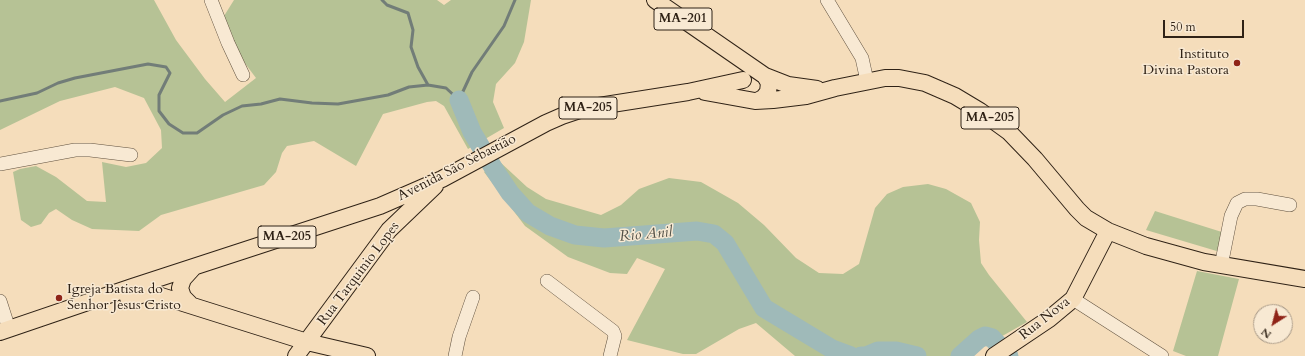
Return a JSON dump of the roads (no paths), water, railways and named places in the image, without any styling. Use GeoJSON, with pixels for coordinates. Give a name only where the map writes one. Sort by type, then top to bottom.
{"type":"FeatureCollection","features":[{"type":"Feature","properties":{"kind":"main road","name":"MA-201"},"geometry":{"type":"LineString","coordinates":[[655,0],[763,75]]}},
{"type":"Feature","properties":{"kind":"main road","name":"MA-201"},"geometry":{"type":"LineString","coordinates":[[711,39],[734,60],[743,79]]}},
{"type":"Feature","properties":{"kind":"main road","name":"MA-205"},"geometry":{"type":"LineString","coordinates":[[743,79],[752,73],[805,88],[835,88]]}},
{"type":"Feature","properties":{"kind":"main road"},"geometry":{"type":"LineString","coordinates":[[743,79],[742,90],[746,97],[755,100],[763,98],[768,92],[769,83],[763,75]]}},
{"type":"Feature","properties":{"kind":"main road","name":"MA-205"},"geometry":{"type":"LineString","coordinates":[[755,100],[794,98],[885,78],[899,78],[925,83],[954,96],[980,111],[1009,132],[1086,218],[1108,232],[1178,256],[1221,266],[1305,279]]}},
{"type":"Feature","properties":{"kind":"main road","name":"Avenida São Sebastião"},"geometry":{"type":"LineString","coordinates":[[3,334],[132,287],[380,206],[442,179],[546,123],[580,110],[688,92],[743,79]]}},
{"type":"Feature","properties":{"kind":"main road","name":"Avenida São Sebastião"},"geometry":{"type":"LineString","coordinates":[[688,92],[710,92],[755,100]]}},
{"type":"Feature","properties":{"kind":"main road","name":"Rua Tarquinio Lopes"},"geometry":{"type":"LineString","coordinates":[[296,356],[389,230],[442,179]]}},
{"type":"Feature","properties":{"kind":"main road"},"geometry":{"type":"LineString","coordinates":[[380,206],[388,209],[393,216],[392,224],[389,230]]}},
{"type":"Feature","properties":{"kind":"main road","name":"Rua Nova"},"geometry":{"type":"LineString","coordinates":[[994,356],[1049,319],[1073,299],[1108,232]]}},
{"type":"Feature","properties":{"kind":"main road"},"geometry":{"type":"LineString","coordinates":[[190,304],[183,297],[180,288],[184,279],[194,268]]}},
{"type":"Feature","properties":{"kind":"main road"},"geometry":{"type":"LineString","coordinates":[[3,334],[138,294],[154,294],[190,304],[307,342],[368,356]]}},
{"type":"Feature","properties":{"kind":"street"},"geometry":{"type":"LineString","coordinates":[[211,0],[228,43],[243,75]]}},
{"type":"Feature","properties":{"kind":"street"},"geometry":{"type":"LineString","coordinates":[[827,0],[862,58],[867,81]]}},
{"type":"Feature","properties":{"kind":"street"},"geometry":{"type":"LineString","coordinates":[[0,164],[75,150],[90,150],[131,155]]}},
{"type":"Feature","properties":{"kind":"street"},"geometry":{"type":"LineString","coordinates":[[1221,266],[1231,216],[1237,204],[1245,199],[1257,199],[1290,205]]}},
{"type":"Feature","properties":{"kind":"street"},"geometry":{"type":"LineString","coordinates":[[547,280],[613,331],[615,336],[610,356]]}},
{"type":"Feature","properties":{"kind":"street"},"geometry":{"type":"LineString","coordinates":[[455,356],[459,337],[473,297]]}},
{"type":"Feature","properties":{"kind":"street"},"geometry":{"type":"LineString","coordinates":[[1073,299],[1162,356]]}},
{"type":"Feature","properties":{"kind":"street"},"geometry":{"type":"LineString","coordinates":[[0,301],[3,334]]}},
{"type":"Feature","properties":{"kind":"waterway"},"geometry":{"type":"LineString","coordinates":[[382,0],[387,5],[408,13],[413,30],[411,47],[418,67],[428,85]]}},
{"type":"Feature","properties":{"kind":"waterway"},"geometry":{"type":"LineString","coordinates":[[0,101],[37,93],[58,83],[75,78],[148,64],[166,67],[170,73],[159,95],[159,111],[169,124],[183,133],[197,133],[223,115],[242,106],[261,104],[280,99],[312,103],[338,104],[388,95],[409,87],[428,85],[446,88],[459,100],[472,72],[504,26],[515,0]]}},
{"type":"Feature","properties":{"kind":"waterway","name":"Rio Anil"},"geometry":{"type":"LineString","coordinates":[[459,100],[472,132],[494,169],[510,193],[528,213],[550,226],[575,235],[604,238],[697,231],[714,234],[725,243],[764,308],[832,349],[851,356]]}},
{"type":"Feature","properties":{"kind":"waterway","name":"Rio Anil"},"geometry":{"type":"LineString","coordinates":[[960,356],[979,339],[985,336],[992,338],[1009,356]]}},
{"type":"Feature","properties":{"kind":"waterway","name":"Rio Anil"},"geometry":{"type":"LineString","coordinates":[[861,356],[866,356],[878,351],[896,351],[917,356]]}},
{"type":"Feature","properties":{"kind":"place","name":"Instituto Divina Pastora"},"geometry":{"type":"Point","coordinates":[1237,63]}},
{"type":"Feature","properties":{"kind":"place","name":"Igreja Batista do Senhor Jesus Cristo"},"geometry":{"type":"Point","coordinates":[59,298]}}]}
